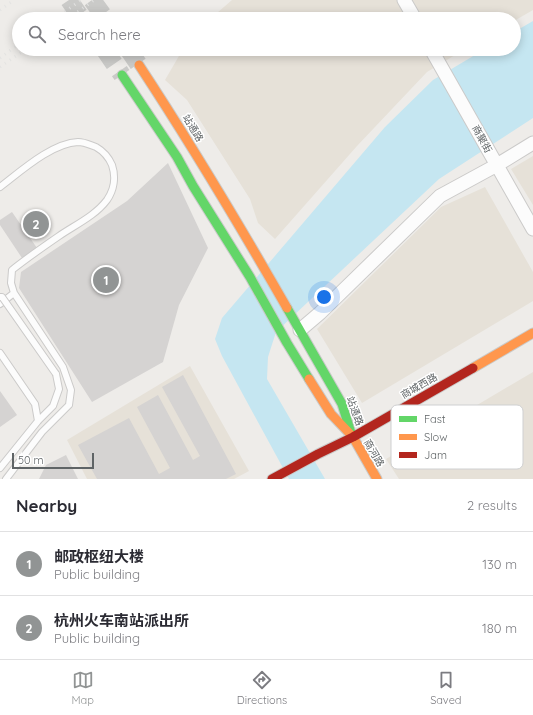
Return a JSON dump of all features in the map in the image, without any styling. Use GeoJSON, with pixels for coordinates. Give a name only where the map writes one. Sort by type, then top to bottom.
{"type":"FeatureCollection","features":[{"type":"Feature","properties":{"kind":"main road","name":"站通路"},"geometry":{"type":"LineString","coordinates":[[139,65],[163,101],[262,264],[300,330],[342,404],[352,437]]}},
{"type":"Feature","properties":{"kind":"main road","name":"站通路"},"geometry":{"type":"LineString","coordinates":[[122,75],[177,157],[193,186],[250,277],[287,343],[331,414],[352,437]]}},
{"type":"Feature","properties":{"kind":"main road","name":"商城西路"},"geometry":{"type":"LineString","coordinates":[[408,405],[533,333]]}},
{"type":"Feature","properties":{"kind":"main road","name":"商城西路"},"geometry":{"type":"LineString","coordinates":[[272,479],[391,415]]}},
{"type":"Feature","properties":{"kind":"main road","name":"商河路"},"geometry":{"type":"LineString","coordinates":[[352,437],[377,479]]}},
{"type":"Feature","properties":{"kind":"street"},"geometry":{"type":"LineString","coordinates":[[404,0],[410,12]]}},
{"type":"Feature","properties":{"kind":"street","name":"商聚街"},"geometry":{"type":"LineString","coordinates":[[436,56],[533,229]]}},
{"type":"Feature","properties":{"kind":"street"},"geometry":{"type":"LineString","coordinates":[[300,330],[320,313],[440,196],[497,165],[533,143]]}},
{"type":"Feature","properties":{"kind":"lane"},"geometry":{"type":"LineString","coordinates":[[0,187],[43,156],[60,147],[78,142],[89,144],[99,149],[107,156],[112,166],[114,176],[113,187],[107,199],[96,211],[12,270],[11,283],[14,293],[63,367],[71,390],[69,405],[42,432],[6,479]]}},
{"type":"Feature","properties":{"kind":"lane"},"geometry":{"type":"LineString","coordinates":[[0,304],[14,293]]}},
{"type":"Feature","properties":{"kind":"lane"},"geometry":{"type":"LineString","coordinates":[[0,296],[56,374],[59,389],[53,406],[38,421],[0,468]]}},
{"type":"Feature","properties":{"kind":"lane"},"geometry":{"type":"LineString","coordinates":[[0,353],[35,404],[38,421]]}},
{"type":"Feature","properties":{"kind":"shaded area"},"geometry":{"type":"Polygon","coordinates":[[[232,0],[533,0],[533,10],[521,17],[521,12],[218,12],[232,0]]]}},
{"type":"Feature","properties":{"kind":"shaded area"},"geometry":{"type":"Polygon","coordinates":[[[179,56],[453,56],[427,72],[357,146],[275,239],[258,223],[250,199],[187,100],[165,80],[179,56]]]}},
{"type":"Feature","properties":{"kind":"shaded area"},"geometry":{"type":"Polygon","coordinates":[[[533,156],[533,205],[511,169],[533,156]]]}},
{"type":"Feature","properties":{"kind":"shaded area"},"geometry":{"type":"Polygon","coordinates":[[[485,187],[533,272],[533,301],[362,403],[317,329],[441,207],[485,187]]]}},
{"type":"Feature","properties":{"kind":"shaded area"},"geometry":{"type":"Polygon","coordinates":[[[190,366],[249,471],[234,479],[87,479],[67,440],[190,366]]]}},
{"type":"Feature","properties":{"kind":"shaded area"},"geometry":{"type":"Polygon","coordinates":[[[533,372],[533,479],[399,479],[392,469],[523,469],[523,405],[477,405],[533,372]]]}},
{"type":"Feature","properties":{"kind":"shaded area"},"geometry":{"type":"Polygon","coordinates":[[[391,456],[391,467],[386,459],[391,456]]]}},
{"type":"Feature","properties":{"kind":"water"},"geometry":{"type":"Polygon","coordinates":[[[533,21],[533,118],[439,179],[276,332],[268,357],[267,379],[325,479],[289,479],[222,356],[215,339],[222,318],[385,127],[433,80],[473,56],[521,56],[521,28],[533,21]]]}},
{"type":"Feature","properties":{"kind":"building"},"geometry":{"type":"Polygon","coordinates":[[[168,163],[208,248],[179,305],[163,362],[92,402],[19,288],[21,272],[127,201],[168,163]]]}},
{"type":"Feature","properties":{"kind":"building"},"geometry":{"type":"Polygon","coordinates":[[[12,212],[37,248],[22,258],[0,225],[0,220],[12,212]]]}},
{"type":"Feature","properties":{"kind":"building"},"geometry":{"type":"Polygon","coordinates":[[[183,375],[236,474],[226,479],[97,479],[78,445],[129,418],[159,474],[170,468],[137,407],[158,395],[193,460],[200,456],[162,387],[183,375]]]}},
{"type":"Feature","properties":{"kind":"building"},"geometry":{"type":"Polygon","coordinates":[[[0,391],[17,415],[0,427],[0,391]]]}},
{"type":"Feature","properties":{"kind":"building"},"geometry":{"type":"Polygon","coordinates":[[[66,455],[78,479],[39,479],[46,465],[66,455]]]}},
{"type":"Feature","properties":{"kind":"tunnel"},"geometry":{"type":"LineString","coordinates":[[69,0],[77,12]]}},
{"type":"Feature","properties":{"kind":"tunnel"},"geometry":{"type":"LineString","coordinates":[[92,0],[101,12]]}},
{"type":"Feature","properties":{"kind":"tunnel"},"geometry":{"type":"LineString","coordinates":[[109,56],[122,75]]}},
{"type":"Feature","properties":{"kind":"tunnel"},"geometry":{"type":"LineString","coordinates":[[133,56],[139,65]]}},
{"type":"Feature","properties":{"kind":"railway"},"geometry":{"type":"LineString","coordinates":[[0,10],[14,0]]}},
{"type":"Feature","properties":{"kind":"railway"},"geometry":{"type":"LineString","coordinates":[[65,12],[81,0]]}},
{"type":"Feature","properties":{"kind":"railway"},"geometry":{"type":"LineString","coordinates":[[78,12],[94,0]]}},
{"type":"Feature","properties":{"kind":"railway"},"geometry":{"type":"LineString","coordinates":[[0,58],[12,49]]}},
{"type":"Feature","properties":{"kind":"railway"},"geometry":{"type":"LineString","coordinates":[[0,67],[16,56]]}},
{"type":"Feature","properties":{"kind":"traffic: fast"},"geometry":{"type":"LineString","coordinates":[[122,75],[177,157],[193,186],[250,277],[309,379]]}},
{"type":"Feature","properties":{"kind":"traffic: fast"},"geometry":{"type":"LineString","coordinates":[[287,308],[342,404],[351,433]]}},
{"type":"Feature","properties":{"kind":"traffic: slow"},"geometry":{"type":"LineString","coordinates":[[139,65],[215,185],[287,308]]}},
{"type":"Feature","properties":{"kind":"traffic: slow"},"geometry":{"type":"LineString","coordinates":[[473,368],[533,333]]}},
{"type":"Feature","properties":{"kind":"traffic: slow"},"geometry":{"type":"LineString","coordinates":[[309,379],[331,414],[353,437],[377,479]]}},
{"type":"Feature","properties":{"kind":"traffic: jam"},"geometry":{"type":"LineString","coordinates":[[409,405],[473,368]]}},
{"type":"Feature","properties":{"kind":"traffic: jam"},"geometry":{"type":"LineString","coordinates":[[272,479],[353,437],[391,415]]}},
{"type":"Feature","properties":{"kind":"place","name":"杭州火车南站派出所"},"geometry":{"type":"Point","coordinates":[36,224]}},
{"type":"Feature","properties":{"kind":"place","name":"邮政枢纽大楼"},"geometry":{"type":"Point","coordinates":[106,280]}}]}
